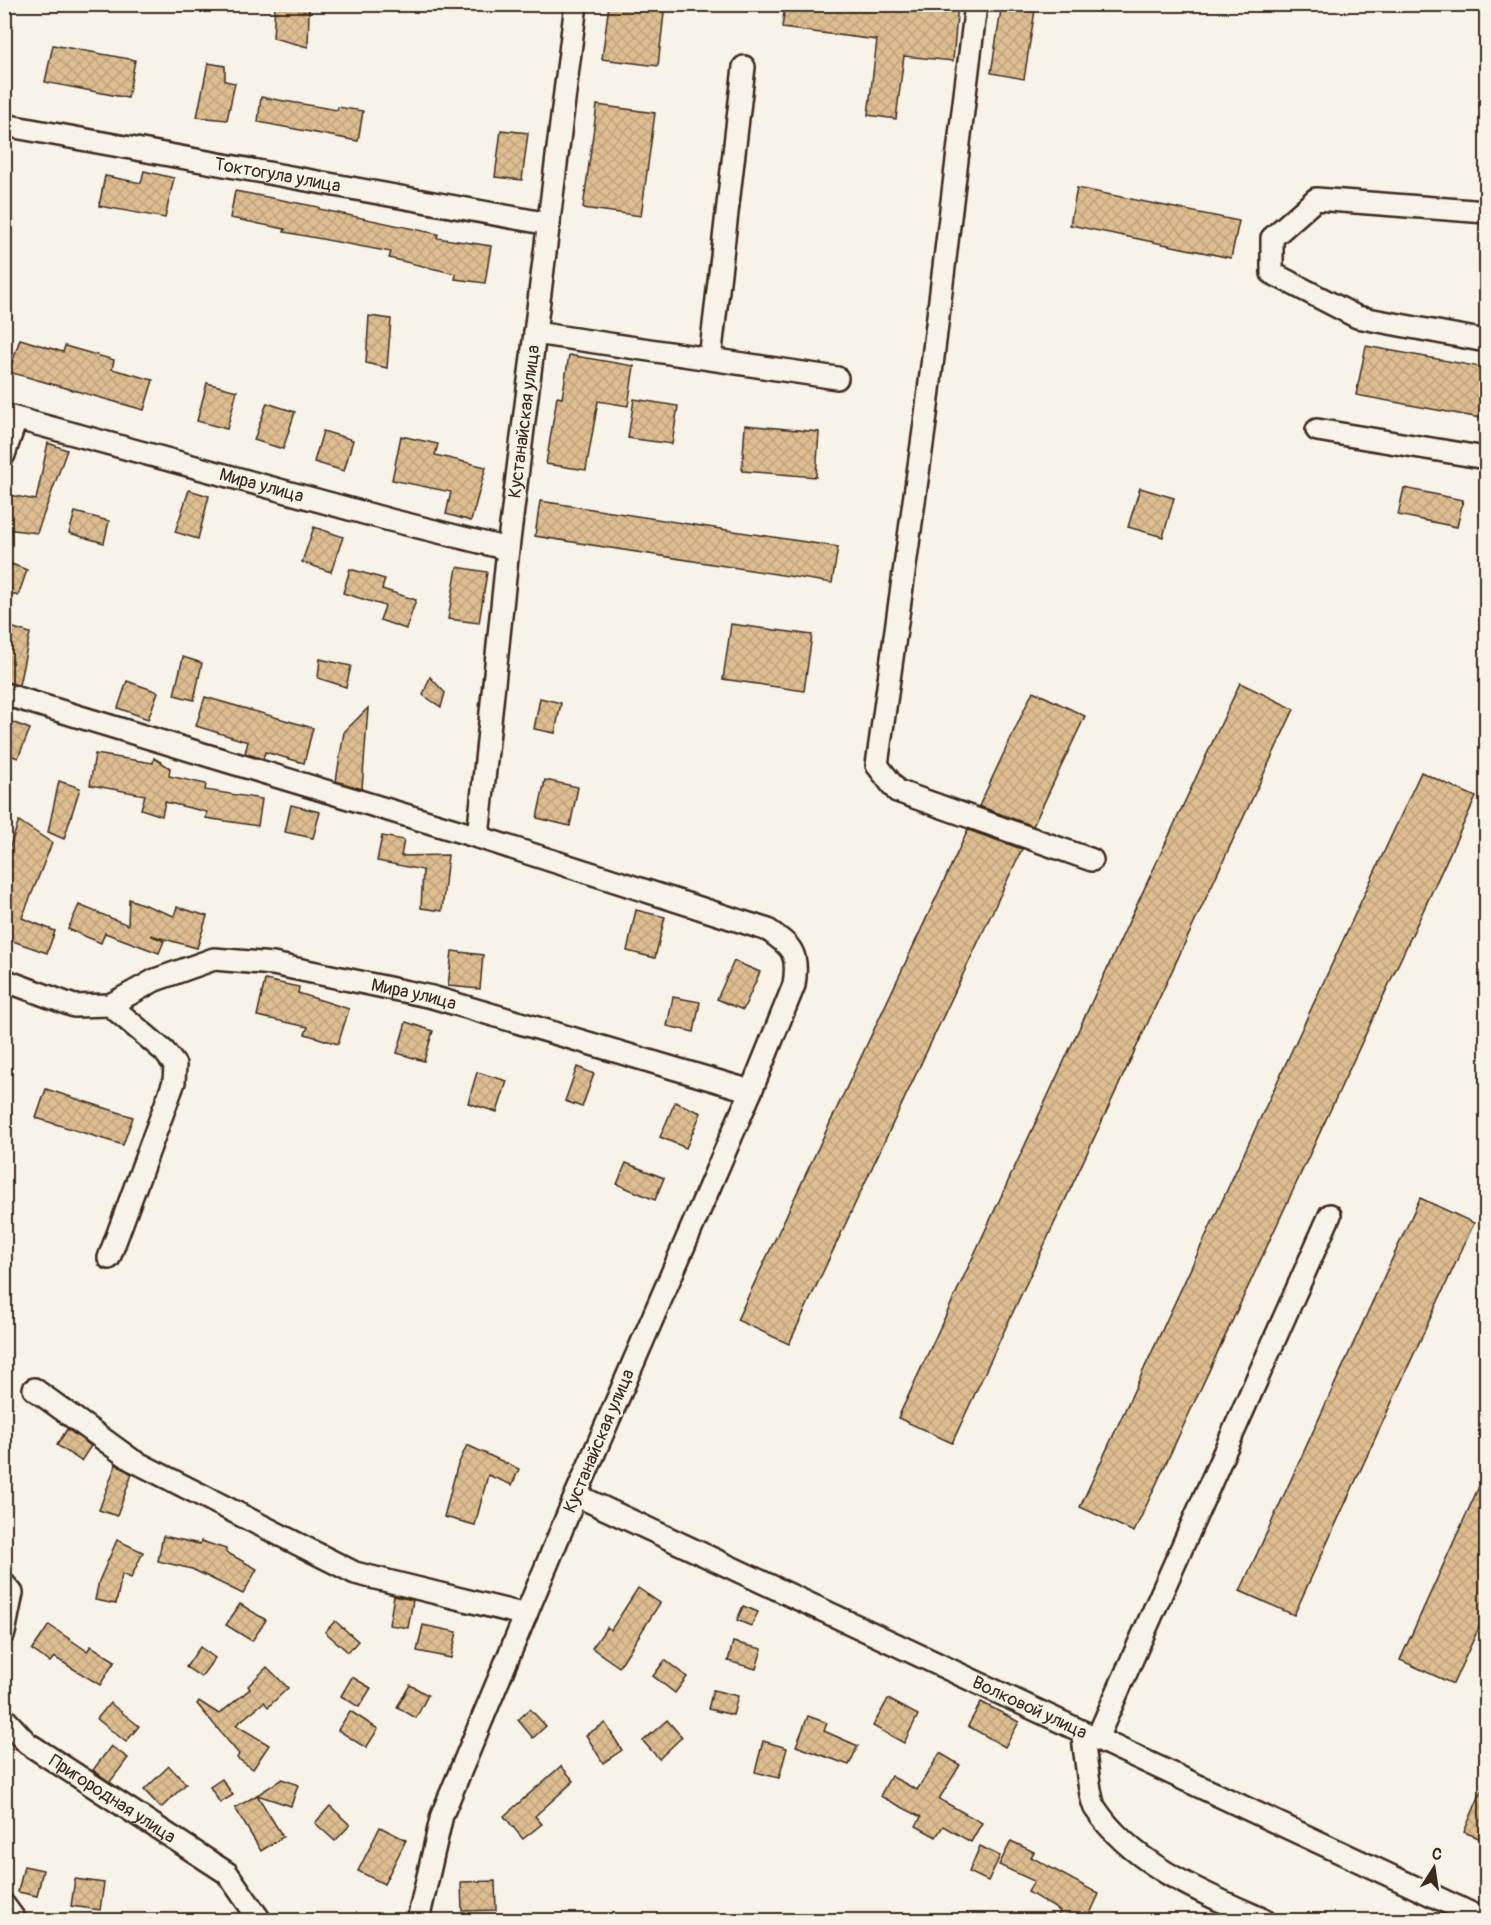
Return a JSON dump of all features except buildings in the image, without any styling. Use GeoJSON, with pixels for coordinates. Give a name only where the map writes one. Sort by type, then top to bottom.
{"type":"FeatureCollection","features":[{"type":"Feature","properties":{"kind":"street","name":"Кустанайская улица"},"geometry":{"type":"LineString","coordinates":[[418,1920],[442,1815],[576,1495],[751,1091],[794,985],[797,968],[789,945],[768,930],[478,837],[508,549],[576,4]]}},
{"type":"Feature","properties":{"kind":"street"},"geometry":{"type":"LineString","coordinates":[[976,4],[926,411],[877,765],[897,791],[1092,860]]}},
{"type":"Feature","properties":{"kind":"street"},"geometry":{"type":"LineString","coordinates":[[710,359],[744,67]]}},
{"type":"Feature","properties":{"kind":"street","name":"Токтогула улица"},"geometry":{"type":"LineString","coordinates":[[4,125],[549,224]]}},
{"type":"Feature","properties":{"kind":"street"},"geometry":{"type":"LineString","coordinates":[[1486,212],[1316,199],[1272,238],[1272,273],[1357,318],[1486,341]]}},
{"type":"Feature","properties":{"kind":"street"},"geometry":{"type":"LineString","coordinates":[[536,333],[837,378]]}},
{"type":"Feature","properties":{"kind":"street","name":"Мира улица"},"geometry":{"type":"LineString","coordinates":[[4,455],[10,417],[508,549]]}},
{"type":"Feature","properties":{"kind":"street"},"geometry":{"type":"LineString","coordinates":[[1317,430],[1486,458]]}},
{"type":"Feature","properties":{"kind":"street"},"geometry":{"type":"LineString","coordinates":[[4,694],[478,837]]}},
{"type":"Feature","properties":{"kind":"street","name":"Мира улица"},"geometry":{"type":"LineString","coordinates":[[4,980],[74,1006],[110,1005],[156,980],[214,959],[273,964],[432,997],[751,1091]]}},
{"type":"Feature","properties":{"kind":"street"},"geometry":{"type":"LineString","coordinates":[[109,1258],[174,1082],[175,1065],[164,1051],[110,1005]]}},
{"type":"Feature","properties":{"kind":"street"},"geometry":{"type":"LineString","coordinates":[[1264,1920],[1202,1893],[1138,1855],[1094,1807],[1090,1735],[1330,1215]]}},
{"type":"Feature","properties":{"kind":"street"},"geometry":{"type":"LineString","coordinates":[[34,1389],[132,1460],[355,1573],[526,1615]]}},
{"type":"Feature","properties":{"kind":"street","name":"Волковой улица"},"geometry":{"type":"LineString","coordinates":[[576,1495],[1485,1920]]}},
{"type":"Feature","properties":{"kind":"street"},"geometry":{"type":"LineString","coordinates":[[4,1633],[8,1588]]}},
{"type":"Feature","properties":{"kind":"street","name":"Пригородная улица"},"geometry":{"type":"LineString","coordinates":[[4,1718],[27,1743],[228,1873],[260,1920]]}},
{"type":"Feature","properties":{"kind":"street"},"geometry":{"type":"LineString","coordinates":[[4,1905],[15,1920]]}}]}
